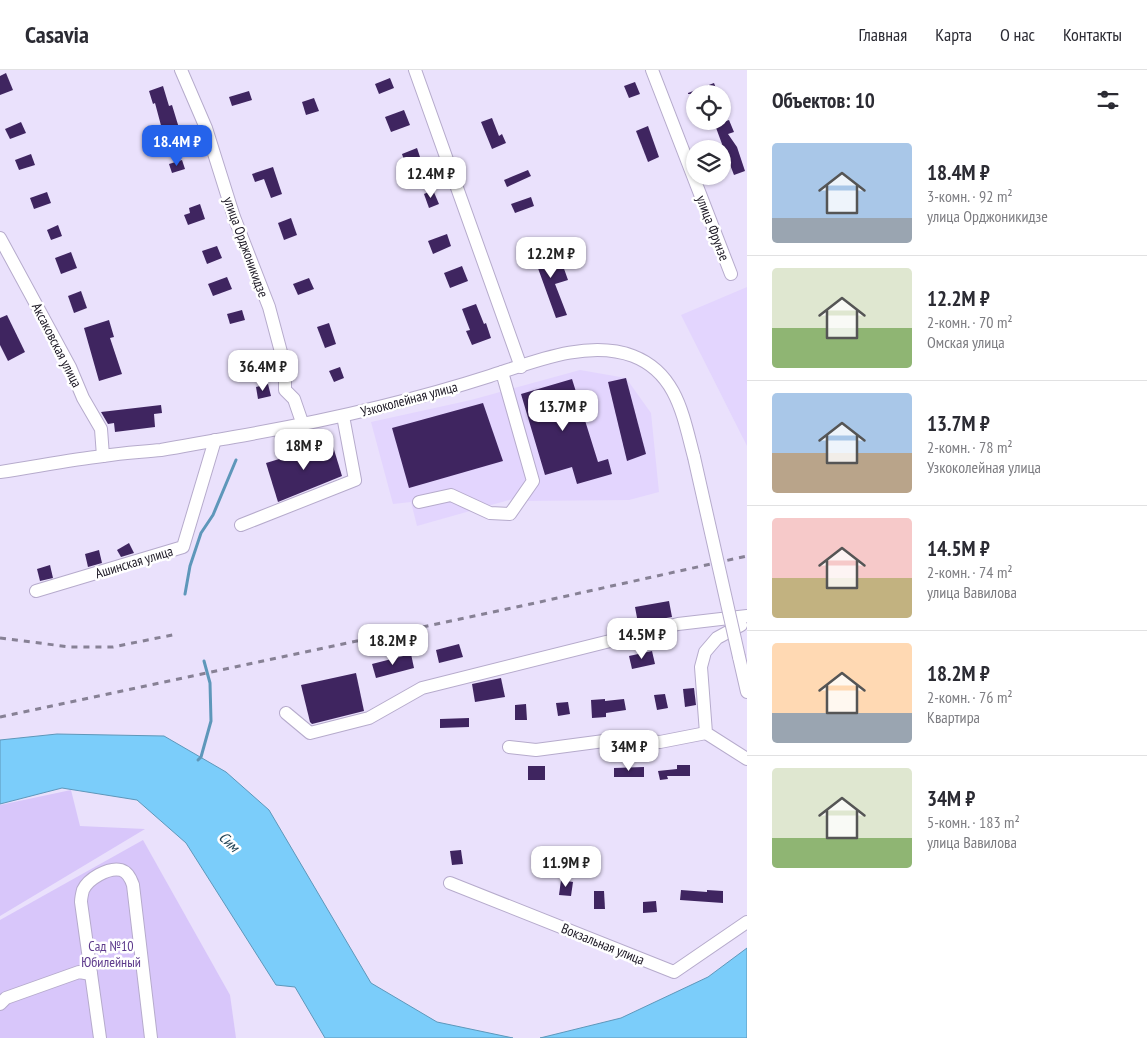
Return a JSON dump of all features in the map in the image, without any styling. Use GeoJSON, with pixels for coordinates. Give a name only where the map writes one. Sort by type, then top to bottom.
{"type":"FeatureCollection","features":[{"type":"Feature","properties":{"kind":"street","name":"улица Орджоникидзе"},"geometry":{"type":"LineString","coordinates":[[180,70],[206,128],[234,217],[269,307],[285,367],[285,390],[294,399],[303,425]]}},
{"type":"Feature","properties":{"kind":"street"},"geometry":{"type":"LineString","coordinates":[[415,70],[521,367]]}},
{"type":"Feature","properties":{"kind":"street","name":"улица Фрунзе"},"geometry":{"type":"LineString","coordinates":[[652,70],[732,274]]}},
{"type":"Feature","properties":{"kind":"street","name":"Аксаковская улица"},"geometry":{"type":"LineString","coordinates":[[0,238],[70,367],[83,398],[101,429],[103,456]]}},
{"type":"Feature","properties":{"kind":"street","name":"Узкоколейная улица"},"geometry":{"type":"LineString","coordinates":[[0,472],[103,456],[161,450],[303,425],[458,386],[569,352],[602,349],[634,356],[657,370],[674,392],[684,418],[747,692]]}},
{"type":"Feature","properties":{"kind":"street"},"geometry":{"type":"LineString","coordinates":[[419,502],[451,495],[490,514],[510,514],[533,480],[502,372]]}},
{"type":"Feature","properties":{"kind":"street"},"geometry":{"type":"LineString","coordinates":[[241,525],[356,480],[343,416]]}},
{"type":"Feature","properties":{"kind":"street","name":"Ашинская улица"},"geometry":{"type":"LineString","coordinates":[[36,591],[183,547],[215,440]]}},
{"type":"Feature","properties":{"kind":"street"},"geometry":{"type":"LineString","coordinates":[[286,713],[310,733],[370,718],[422,688],[678,624],[747,616]]}},
{"type":"Feature","properties":{"kind":"street"},"geometry":{"type":"LineString","coordinates":[[706,733],[701,667],[705,652],[717,638],[747,621]]}},
{"type":"Feature","properties":{"kind":"street"},"geometry":{"type":"LineString","coordinates":[[509,747],[536,750],[619,739],[660,742],[706,733],[747,759]]}},
{"type":"Feature","properties":{"kind":"street"},"geometry":{"type":"LineString","coordinates":[[100,1038],[81,902],[83,890],[89,881],[112,870],[122,870],[130,876],[133,885],[151,1038]]}},
{"type":"Feature","properties":{"kind":"street","name":"Вокзальная улица"},"geometry":{"type":"LineString","coordinates":[[450,883],[674,972],[747,922]]}},
{"type":"Feature","properties":{"kind":"street"},"geometry":{"type":"LineString","coordinates":[[0,1004],[6,998],[79,972],[90,974]]}},
{"type":"Feature","properties":{"kind":"shaded area"},"geometry":{"type":"Polygon","coordinates":[[[747,287],[747,446],[681,315],[747,287]]]}},
{"type":"Feature","properties":{"kind":"shaded area"},"geometry":{"type":"Polygon","coordinates":[[[580,370],[626,378],[651,413],[659,492],[629,500],[526,501],[516,498],[417,526],[411,502],[393,504],[371,422],[471,400],[580,370]]]}},
{"type":"Feature","properties":{"kind":"green space"},"geometry":{"type":"Polygon","coordinates":[[[71,790],[80,826],[145,829],[0,916],[0,805],[71,790]]]}},
{"type":"Feature","properties":{"kind":"green space","name":"Сад №10 Юбилейный"},"geometry":{"type":"Polygon","coordinates":[[[143,840],[230,995],[236,1038],[0,1038],[0,920],[143,840]]]}},
{"type":"Feature","properties":{"kind":"water","name":"Сим"},"geometry":{"type":"Polygon","coordinates":[[[57,734],[164,736],[226,772],[269,810],[371,983],[437,1022],[513,1038],[325,1038],[295,987],[276,985],[186,843],[137,800],[62,788],[0,804],[0,740],[57,734]]]}},
{"type":"Feature","properties":{"kind":"water"},"geometry":{"type":"Polygon","coordinates":[[[747,948],[747,1038],[540,1038],[621,1018],[708,977],[747,948]]]}},
{"type":"Feature","properties":{"kind":"building"},"geometry":{"type":"Polygon","coordinates":[[[6,73],[13,90],[0,95],[0,76],[6,73]]]}},
{"type":"Feature","properties":{"kind":"building"},"geometry":{"type":"Polygon","coordinates":[[[390,78],[394,88],[379,94],[375,84],[390,78]]]}},
{"type":"Feature","properties":{"kind":"building"},"geometry":{"type":"Polygon","coordinates":[[[635,82],[640,94],[629,98],[624,86],[635,82]]]}},
{"type":"Feature","properties":{"kind":"building"},"geometry":{"type":"Polygon","coordinates":[[[163,86],[169,106],[172,105],[179,128],[163,133],[155,103],[153,104],[149,91],[163,86]]]}},
{"type":"Feature","properties":{"kind":"building"},"geometry":{"type":"Polygon","coordinates":[[[249,91],[252,100],[232,106],[229,97],[249,91]]]}},
{"type":"Feature","properties":{"kind":"building"},"geometry":{"type":"Polygon","coordinates":[[[314,98],[319,111],[306,115],[302,102],[314,98]]]}},
{"type":"Feature","properties":{"kind":"building"},"geometry":{"type":"Polygon","coordinates":[[[404,110],[410,125],[391,132],[385,117],[404,110]]]}},
{"type":"Feature","properties":{"kind":"building"},"geometry":{"type":"Polygon","coordinates":[[[492,118],[499,136],[502,134],[506,143],[492,149],[481,122],[492,118]]]}},
{"type":"Feature","properties":{"kind":"building"},"geometry":{"type":"Polygon","coordinates":[[[21,122],[26,133],[10,139],[5,129],[21,122]]]}},
{"type":"Feature","properties":{"kind":"building"},"geometry":{"type":"Polygon","coordinates":[[[731,125],[734,132],[728,134],[737,147],[745,171],[734,175],[731,167],[731,140],[721,140],[717,130],[731,130],[731,125]]]}},
{"type":"Feature","properties":{"kind":"building"},"geometry":{"type":"Polygon","coordinates":[[[648,126],[659,157],[648,162],[636,131],[648,126]]]}},
{"type":"Feature","properties":{"kind":"building"},"geometry":{"type":"Polygon","coordinates":[[[417,148],[420,157],[405,163],[402,154],[417,148]]]}},
{"type":"Feature","properties":{"kind":"building"},"geometry":{"type":"Polygon","coordinates":[[[31,154],[35,165],[19,170],[15,160],[31,154]]]}},
{"type":"Feature","properties":{"kind":"building"},"geometry":{"type":"Polygon","coordinates":[[[182,160],[185,169],[172,173],[169,164],[182,160]]]}},
{"type":"Feature","properties":{"kind":"building"},"geometry":{"type":"Polygon","coordinates":[[[273,167],[282,194],[271,198],[264,179],[255,182],[252,174],[273,167]]]}},
{"type":"Feature","properties":{"kind":"building"},"geometry":{"type":"Polygon","coordinates":[[[528,170],[531,176],[507,187],[504,180],[528,170]]]}},
{"type":"Feature","properties":{"kind":"building"},"geometry":{"type":"Polygon","coordinates":[[[433,190],[439,204],[429,208],[424,194],[433,190]]]}},
{"type":"Feature","properties":{"kind":"building"},"geometry":{"type":"Polygon","coordinates":[[[47,192],[51,203],[34,209],[30,198],[47,192]]]}},
{"type":"Feature","properties":{"kind":"building"},"geometry":{"type":"Polygon","coordinates":[[[531,197],[534,206],[515,213],[511,204],[531,197]]]}},
{"type":"Feature","properties":{"kind":"building"},"geometry":{"type":"Polygon","coordinates":[[[200,204],[205,219],[188,225],[184,215],[190,213],[189,208],[200,204]]]}},
{"type":"Feature","properties":{"kind":"building"},"geometry":{"type":"Polygon","coordinates":[[[291,218],[297,235],[284,240],[278,223],[291,218]]]}},
{"type":"Feature","properties":{"kind":"building"},"geometry":{"type":"Polygon","coordinates":[[[58,225],[62,236],[51,240],[47,230],[58,225]]]}},
{"type":"Feature","properties":{"kind":"building"},"geometry":{"type":"Polygon","coordinates":[[[447,234],[451,246],[433,254],[428,241],[447,234]]]}},
{"type":"Feature","properties":{"kind":"building"},"geometry":{"type":"Polygon","coordinates":[[[217,246],[222,258],[207,264],[202,251],[217,246]]]}},
{"type":"Feature","properties":{"kind":"building"},"geometry":{"type":"Polygon","coordinates":[[[545,246],[552,266],[562,263],[568,280],[555,284],[567,315],[556,318],[535,260],[533,261],[529,251],[545,246]]]}},
{"type":"Feature","properties":{"kind":"building"},"geometry":{"type":"Polygon","coordinates":[[[71,252],[77,268],[61,274],[55,258],[71,252]]]}},
{"type":"Feature","properties":{"kind":"building"},"geometry":{"type":"Polygon","coordinates":[[[462,266],[468,281],[450,288],[444,273],[462,266]]]}},
{"type":"Feature","properties":{"kind":"building"},"geometry":{"type":"Polygon","coordinates":[[[227,277],[232,289],[213,296],[208,284],[227,277]]]}},
{"type":"Feature","properties":{"kind":"building"},"geometry":{"type":"Polygon","coordinates":[[[309,278],[314,289],[298,295],[293,284],[309,278]]]}},
{"type":"Feature","properties":{"kind":"building"},"geometry":{"type":"Polygon","coordinates":[[[81,291],[87,308],[74,313],[68,296],[81,291]]]}},
{"type":"Feature","properties":{"kind":"building"},"geometry":{"type":"Polygon","coordinates":[[[476,304],[491,338],[472,345],[466,331],[470,330],[462,309],[476,304]]]}},
{"type":"Feature","properties":{"kind":"building"},"geometry":{"type":"Polygon","coordinates":[[[242,310],[245,320],[230,324],[227,314],[242,310]]]}},
{"type":"Feature","properties":{"kind":"building"},"geometry":{"type":"Polygon","coordinates":[[[7,315],[25,352],[8,361],[0,345],[0,318],[7,315]]]}},
{"type":"Feature","properties":{"kind":"building"},"geometry":{"type":"Polygon","coordinates":[[[109,320],[114,337],[110,338],[122,374],[99,381],[84,328],[109,320]]]}},
{"type":"Feature","properties":{"kind":"building"},"geometry":{"type":"Polygon","coordinates":[[[329,323],[336,344],[325,348],[317,327],[329,323]]]}},
{"type":"Feature","properties":{"kind":"building"},"geometry":{"type":"Polygon","coordinates":[[[340,367],[344,378],[334,382],[329,371],[340,367]]]}},
{"type":"Feature","properties":{"kind":"building"},"geometry":{"type":"Polygon","coordinates":[[[626,378],[646,454],[627,461],[608,382],[626,378]]]}},
{"type":"Feature","properties":{"kind":"building"},"geometry":{"type":"Polygon","coordinates":[[[572,379],[598,462],[608,459],[612,474],[577,484],[572,467],[545,475],[521,394],[572,379]]]}},
{"type":"Feature","properties":{"kind":"building"},"geometry":{"type":"Polygon","coordinates":[[[268,384],[271,396],[258,399],[256,387],[268,384]]]}},
{"type":"Feature","properties":{"kind":"building"},"geometry":{"type":"Polygon","coordinates":[[[483,403],[503,461],[409,488],[392,428],[483,403]]]}},
{"type":"Feature","properties":{"kind":"building"},"geometry":{"type":"Polygon","coordinates":[[[161,405],[162,413],[154,414],[155,427],[115,432],[114,423],[108,424],[101,412],[161,405]]]}},
{"type":"Feature","properties":{"kind":"building"},"geometry":{"type":"Polygon","coordinates":[[[332,443],[342,476],[278,502],[266,463],[332,443]]]}},
{"type":"Feature","properties":{"kind":"building"},"geometry":{"type":"Polygon","coordinates":[[[129,543],[134,553],[121,557],[117,550],[129,543]]]}},
{"type":"Feature","properties":{"kind":"building"},"geometry":{"type":"Polygon","coordinates":[[[99,550],[102,563],[88,567],[85,554],[99,550]]]}},
{"type":"Feature","properties":{"kind":"building"},"geometry":{"type":"Polygon","coordinates":[[[50,565],[53,578],[40,581],[37,569],[50,565]]]}},
{"type":"Feature","properties":{"kind":"building"},"geometry":{"type":"Polygon","coordinates":[[[669,601],[672,617],[638,623],[635,607],[669,601]]]}},
{"type":"Feature","properties":{"kind":"building"},"geometry":{"type":"Polygon","coordinates":[[[459,644],[463,657],[439,663],[436,650],[459,644]]]}},
{"type":"Feature","properties":{"kind":"building"},"geometry":{"type":"Polygon","coordinates":[[[652,651],[655,664],[632,669],[629,656],[652,651]]]}},
{"type":"Feature","properties":{"kind":"building"},"geometry":{"type":"Polygon","coordinates":[[[411,654],[414,668],[376,678],[372,664],[411,654]]]}},
{"type":"Feature","properties":{"kind":"building"},"geometry":{"type":"Polygon","coordinates":[[[356,673],[364,711],[312,724],[301,685],[356,673]]]}},
{"type":"Feature","properties":{"kind":"building"},"geometry":{"type":"Polygon","coordinates":[[[501,678],[505,697],[475,702],[472,684],[501,678]]]}},
{"type":"Feature","properties":{"kind":"building"},"geometry":{"type":"Polygon","coordinates":[[[694,688],[696,705],[685,707],[683,689],[694,688]]]}},
{"type":"Feature","properties":{"kind":"building"},"geometry":{"type":"Polygon","coordinates":[[[665,694],[668,708],[657,710],[654,695],[665,694]]]}},
{"type":"Feature","properties":{"kind":"building"},"geometry":{"type":"Polygon","coordinates":[[[605,699],[605,701],[624,699],[626,710],[606,713],[606,717],[592,718],[591,700],[605,699]]]}},
{"type":"Feature","properties":{"kind":"building"},"geometry":{"type":"Polygon","coordinates":[[[568,702],[570,714],[558,716],[556,703],[568,702]]]}},
{"type":"Feature","properties":{"kind":"building"},"geometry":{"type":"Polygon","coordinates":[[[526,704],[527,720],[515,720],[515,705],[526,704]]]}},
{"type":"Feature","properties":{"kind":"building"},"geometry":{"type":"Polygon","coordinates":[[[469,718],[469,727],[440,728],[440,719],[469,718]]]}},
{"type":"Feature","properties":{"kind":"building"},"geometry":{"type":"Polygon","coordinates":[[[677,765],[690,765],[690,776],[667,776],[668,779],[660,780],[658,771],[677,769],[677,765]]]}},
{"type":"Feature","properties":{"kind":"building"},"geometry":{"type":"Polygon","coordinates":[[[528,766],[545,766],[545,780],[528,780],[528,766]]]}},
{"type":"Feature","properties":{"kind":"building"},"geometry":{"type":"Polygon","coordinates":[[[644,767],[644,777],[614,777],[614,768],[644,767]]]}},
{"type":"Feature","properties":{"kind":"building"},"geometry":{"type":"Polygon","coordinates":[[[461,850],[463,864],[452,865],[450,851],[461,850]]]}},
{"type":"Feature","properties":{"kind":"building"},"geometry":{"type":"Polygon","coordinates":[[[561,880],[573,882],[571,896],[559,895],[561,880]]]}},
{"type":"Feature","properties":{"kind":"building"},"geometry":{"type":"Polygon","coordinates":[[[681,890],[723,891],[723,903],[680,900],[681,890]]]}},
{"type":"Feature","properties":{"kind":"building"},"geometry":{"type":"Polygon","coordinates":[[[594,891],[604,891],[605,909],[594,909],[594,891]]]}},
{"type":"Feature","properties":{"kind":"building"},"geometry":{"type":"Polygon","coordinates":[[[656,901],[657,912],[643,913],[643,902],[656,901]]]}},
{"type":"Feature","properties":{"kind":"waterway"},"geometry":{"type":"LineString","coordinates":[[185,594],[190,566],[201,533],[213,515],[236,460]]}},
{"type":"Feature","properties":{"kind":"waterway"},"geometry":{"type":"LineString","coordinates":[[198,760],[201,757],[211,721],[210,683],[204,661]]}},
{"type":"Feature","properties":{"kind":"railway"},"geometry":{"type":"LineString","coordinates":[[0,717],[747,556]]}},
{"type":"Feature","properties":{"kind":"railway"},"geometry":{"type":"LineString","coordinates":[[0,638],[70,647],[113,647],[177,634]]}}]}
